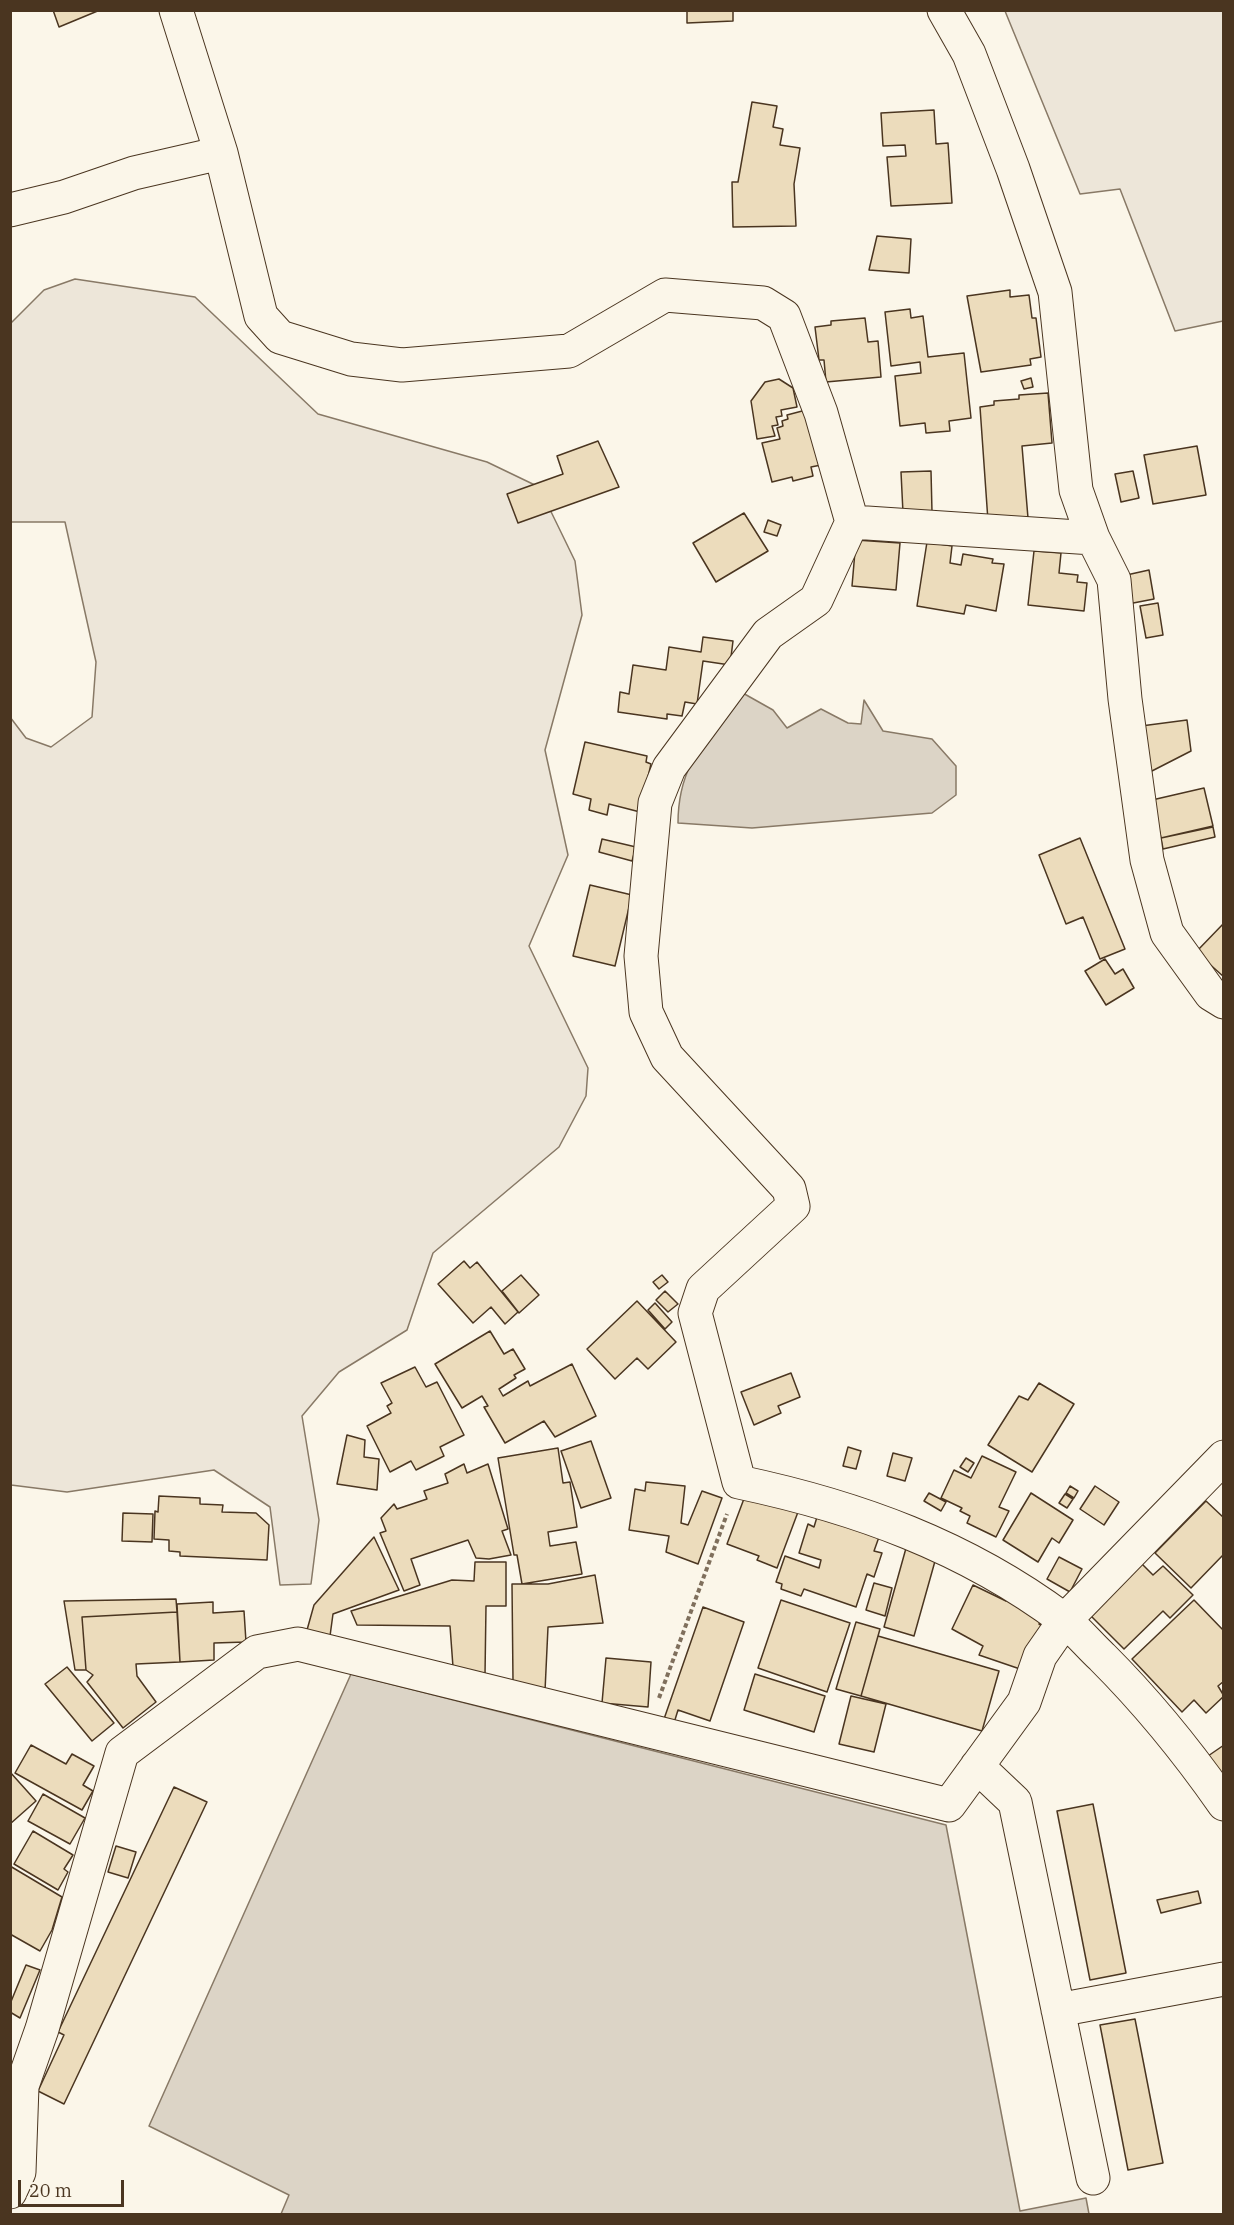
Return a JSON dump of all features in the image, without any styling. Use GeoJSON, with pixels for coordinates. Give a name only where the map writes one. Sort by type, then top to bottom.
{"type":"FeatureCollection","features":[{"type":"Feature","properties":{"kind":"street"},"geometry":{"type":"LineString","coordinates":[[176,10],[221,153],[261,316],[280,337],[351,359],[402,365],[569,351],[665,295],[763,303],[784,316],[821,412],[852,522],[816,600],[768,634],[669,768],[655,803],[641,956],[646,1012],[667,1057],[789,1189],[793,1206],[703,1289],[695,1313],[738,1482],[772,1489],[899,1527],[983,1566],[1065,1620],[1161,1718],[1224,1804]]}},
{"type":"Feature","properties":{"kind":"street"},"geometry":{"type":"LineString","coordinates":[[944,10],[969,54],[1013,169],[1055,292],[1076,490],[1093,538],[1114,580],[1125,699],[1147,860],[1167,933],[1211,994],[1224,1002]]}},
{"type":"Feature","properties":{"kind":"street"},"geometry":{"type":"LineString","coordinates":[[10,210],[64,197],[134,173],[221,153]]}},
{"type":"Feature","properties":{"kind":"street"},"geometry":{"type":"LineString","coordinates":[[852,522],[1093,538]]}},
{"type":"Feature","properties":{"kind":"street"},"geometry":{"type":"LineString","coordinates":[[10,2192],[19,2172],[22,2086],[42,2030],[122,1753],[257,1652],[298,1644],[949,1805],[1024,1702],[1040,1656],[1065,1620],[1224,1457]]}},
{"type":"Feature","properties":{"kind":"street"},"geometry":{"type":"LineString","coordinates":[[977,1766],[1016,1802],[1093,2178]]}},
{"type":"Feature","properties":{"kind":"street"},"geometry":{"type":"LineString","coordinates":[[1058,2010],[1224,1978]]}},
{"type":"Feature","properties":{"kind":"path"},"geometry":{"type":"LineString","coordinates":[[648,1731],[738,1482]]}},
{"type":"Feature","properties":{"kind":"shaded area"},"geometry":{"type":"Polygon","coordinates":[[[1005,11],[1223,11],[1223,321],[1175,331],[1120,189],[1080,194],[1005,11]]]}},
{"type":"Feature","properties":{"kind":"shaded area"},"geometry":{"type":"Polygon","coordinates":[[[75,279],[195,297],[318,414],[487,462],[539,487],[575,561],[582,615],[545,750],[568,855],[529,946],[588,1068],[586,1096],[559,1147],[433,1253],[407,1330],[339,1372],[302,1416],[319,1520],[311,1584],[280,1585],[270,1507],[214,1470],[67,1492],[11,1485],[10,717],[26,738],[51,747],[92,717],[96,662],[65,522],[10,522],[11,323],[44,290],[75,279]]]}},
{"type":"Feature","properties":{"kind":"shaded area"},"geometry":{"type":"Polygon","coordinates":[[[741,692],[773,710],[787,728],[821,709],[848,723],[861,724],[864,700],[883,731],[932,739],[956,766],[956,795],[932,813],[752,828],[678,823],[679,802],[689,767],[697,752],[741,692]]]}},
{"type":"Feature","properties":{"kind":"shaded area"},"geometry":{"type":"Polygon","coordinates":[[[351,1674],[946,1825],[1020,2211],[1086,2198],[1089,2214],[281,2214],[289,2195],[149,2126],[351,1674]]]}},
{"type":"Feature","properties":{"kind":"building"},"geometry":{"type":"Polygon","coordinates":[[[53,10],[100,10],[59,27],[53,10]]]}},
{"type":"Feature","properties":{"kind":"building"},"geometry":{"type":"Polygon","coordinates":[[[687,10],[733,10],[733,21],[687,23],[687,10]]]}},
{"type":"Feature","properties":{"kind":"building"},"geometry":{"type":"Polygon","coordinates":[[[752,102],[777,106],[773,127],[783,129],[780,145],[800,148],[794,184],[796,226],[733,227],[732,182],[738,182],[752,102]]]}},
{"type":"Feature","properties":{"kind":"building"},"geometry":{"type":"Polygon","coordinates":[[[934,110],[936,144],[948,143],[952,203],[891,206],[887,157],[906,156],[905,145],[883,146],[881,113],[934,110]]]}},
{"type":"Feature","properties":{"kind":"building"},"geometry":{"type":"Polygon","coordinates":[[[877,236],[911,239],[909,273],[869,270],[877,236]]]}},
{"type":"Feature","properties":{"kind":"building"},"geometry":{"type":"Polygon","coordinates":[[[1010,290],[1010,297],[1029,295],[1032,318],[1036,318],[1041,357],[1030,359],[1031,365],[981,372],[967,296],[1010,290]]]}},
{"type":"Feature","properties":{"kind":"building"},"geometry":{"type":"Polygon","coordinates":[[[910,309],[911,318],[923,316],[928,357],[964,353],[971,418],[949,421],[950,431],[926,433],[925,423],[900,426],[895,376],[921,373],[920,362],[891,366],[885,312],[910,309]]]}},
{"type":"Feature","properties":{"kind":"building"},"geometry":{"type":"Polygon","coordinates":[[[865,318],[868,342],[878,341],[881,377],[826,382],[824,360],[819,360],[815,327],[831,325],[831,321],[865,318]]]}},
{"type":"Feature","properties":{"kind":"building"},"geometry":{"type":"Polygon","coordinates":[[[1031,378],[1033,387],[1024,389],[1021,381],[1031,378]]]}},
{"type":"Feature","properties":{"kind":"building"},"geometry":{"type":"Polygon","coordinates":[[[779,379],[793,388],[797,407],[781,410],[782,416],[776,417],[778,425],[772,426],[775,436],[757,439],[751,401],[765,382],[779,379]]]}},
{"type":"Feature","properties":{"kind":"building"},"geometry":{"type":"Polygon","coordinates":[[[1048,393],[1052,443],[1022,446],[1028,518],[988,521],[980,407],[994,405],[994,401],[1019,399],[1019,395],[1048,393]]]}},
{"type":"Feature","properties":{"kind":"building"},"geometry":{"type":"Polygon","coordinates":[[[806,410],[821,465],[811,467],[813,476],[793,481],[792,477],[772,482],[762,443],[780,439],[777,428],[783,426],[782,421],[788,419],[787,415],[806,410]]]}},
{"type":"Feature","properties":{"kind":"building"},"geometry":{"type":"Polygon","coordinates":[[[598,441],[619,487],[518,523],[507,494],[563,474],[557,456],[598,441]]]}},
{"type":"Feature","properties":{"kind":"building"},"geometry":{"type":"Polygon","coordinates":[[[1197,446],[1206,495],[1153,504],[1144,455],[1197,446]]]}},
{"type":"Feature","properties":{"kind":"building"},"geometry":{"type":"Polygon","coordinates":[[[931,471],[932,512],[903,513],[901,472],[931,471]]]}},
{"type":"Feature","properties":{"kind":"building"},"geometry":{"type":"Polygon","coordinates":[[[1133,471],[1139,498],[1121,502],[1115,474],[1133,471]]]}},
{"type":"Feature","properties":{"kind":"building"},"geometry":{"type":"Polygon","coordinates":[[[744,513],[768,551],[716,582],[693,543],[744,513]]]}},
{"type":"Feature","properties":{"kind":"building"},"geometry":{"type":"Polygon","coordinates":[[[768,520],[781,525],[777,536],[764,532],[768,520]]]}},
{"type":"Feature","properties":{"kind":"building"},"geometry":{"type":"Polygon","coordinates":[[[856,540],[900,543],[896,590],[852,586],[856,540]]]}},
{"type":"Feature","properties":{"kind":"building"},"geometry":{"type":"Polygon","coordinates":[[[927,542],[952,546],[950,563],[961,565],[963,554],[993,559],[992,563],[1004,564],[996,611],[966,605],[964,614],[917,606],[927,542]]]}},
{"type":"Feature","properties":{"kind":"building"},"geometry":{"type":"Polygon","coordinates":[[[1034,551],[1061,553],[1059,573],[1078,575],[1077,582],[1087,583],[1084,611],[1028,605],[1034,551]]]}},
{"type":"Feature","properties":{"kind":"building"},"geometry":{"type":"Polygon","coordinates":[[[1149,570],[1154,599],[1128,604],[1122,576],[1149,570]]]}},
{"type":"Feature","properties":{"kind":"building"},"geometry":{"type":"Polygon","coordinates":[[[1158,603],[1163,635],[1146,638],[1140,606],[1158,603]]]}},
{"type":"Feature","properties":{"kind":"building"},"geometry":{"type":"Polygon","coordinates":[[[703,637],[733,641],[730,665],[703,661],[697,704],[685,702],[682,716],[667,714],[667,719],[618,712],[620,692],[629,694],[633,665],[666,670],[669,647],[701,652],[703,637]]]}},
{"type":"Feature","properties":{"kind":"building"},"geometry":{"type":"Polygon","coordinates":[[[1187,720],[1191,751],[1148,773],[1141,726],[1187,720]]]}},
{"type":"Feature","properties":{"kind":"building"},"geometry":{"type":"Polygon","coordinates":[[[585,742],[647,756],[646,762],[651,764],[640,812],[609,804],[607,815],[589,810],[591,799],[573,794],[585,742]]]}},
{"type":"Feature","properties":{"kind":"building"},"geometry":{"type":"Polygon","coordinates":[[[1204,788],[1213,826],[1161,838],[1152,800],[1204,788]]]}},
{"type":"Feature","properties":{"kind":"building"},"geometry":{"type":"Polygon","coordinates":[[[1213,827],[1215,837],[1163,849],[1161,838],[1213,827]]]}},
{"type":"Feature","properties":{"kind":"building"},"geometry":{"type":"Polygon","coordinates":[[[1080,838],[1125,949],[1100,959],[1083,917],[1066,924],[1039,855],[1080,838]]]}},
{"type":"Feature","properties":{"kind":"building"},"geometry":{"type":"Polygon","coordinates":[[[602,839],[636,847],[632,861],[599,852],[602,839]]]}},
{"type":"Feature","properties":{"kind":"building"},"geometry":{"type":"Polygon","coordinates":[[[590,885],[632,895],[615,966],[573,956],[590,885]]]}},
{"type":"Feature","properties":{"kind":"building"},"geometry":{"type":"Polygon","coordinates":[[[1224,923],[1224,977],[1196,952],[1224,923]]]}},
{"type":"Feature","properties":{"kind":"building"},"geometry":{"type":"Polygon","coordinates":[[[1105,959],[1115,974],[1123,969],[1134,988],[1106,1005],[1085,971],[1105,959]]]}},
{"type":"Feature","properties":{"kind":"building"},"geometry":{"type":"Polygon","coordinates":[[[464,1261],[470,1268],[477,1262],[518,1312],[505,1324],[491,1307],[473,1323],[438,1284],[464,1261]]]}},
{"type":"Feature","properties":{"kind":"building"},"geometry":{"type":"Polygon","coordinates":[[[521,1275],[539,1295],[519,1313],[502,1291],[521,1275]]]}},
{"type":"Feature","properties":{"kind":"building"},"geometry":{"type":"Polygon","coordinates":[[[662,1275],[668,1282],[659,1289],[653,1282],[662,1275]]]}},
{"type":"Feature","properties":{"kind":"building"},"geometry":{"type":"Polygon","coordinates":[[[665,1291],[678,1304],[668,1312],[656,1300],[665,1291]]]}},
{"type":"Feature","properties":{"kind":"building"},"geometry":{"type":"Polygon","coordinates":[[[637,1301],[676,1342],[648,1369],[637,1358],[615,1379],[587,1349],[637,1301]]]}},
{"type":"Feature","properties":{"kind":"building"},"geometry":{"type":"Polygon","coordinates":[[[655,1303],[672,1322],[665,1329],[648,1310],[655,1303]]]}},
{"type":"Feature","properties":{"kind":"building"},"geometry":{"type":"Polygon","coordinates":[[[490,1331],[504,1354],[513,1349],[525,1369],[514,1375],[516,1378],[499,1389],[503,1396],[528,1381],[530,1386],[572,1364],[596,1416],[555,1437],[544,1421],[505,1443],[484,1407],[488,1406],[482,1396],[462,1408],[435,1364],[490,1331]]]}},
{"type":"Feature","properties":{"kind":"building"},"geometry":{"type":"Polygon","coordinates":[[[415,1367],[426,1387],[437,1382],[464,1435],[440,1447],[444,1456],[416,1470],[411,1461],[390,1472],[367,1426],[391,1413],[387,1406],[392,1403],[381,1383],[415,1367]]]}},
{"type":"Feature","properties":{"kind":"building"},"geometry":{"type":"Polygon","coordinates":[[[791,1373],[800,1397],[778,1406],[781,1413],[754,1425],[741,1392],[791,1373]]]}},
{"type":"Feature","properties":{"kind":"building"},"geometry":{"type":"Polygon","coordinates":[[[1039,1383],[1074,1404],[1032,1472],[988,1445],[1019,1396],[1028,1400],[1039,1383]]]}},
{"type":"Feature","properties":{"kind":"building"},"geometry":{"type":"Polygon","coordinates":[[[347,1435],[365,1440],[364,1457],[379,1459],[377,1490],[337,1484],[347,1435]]]}},
{"type":"Feature","properties":{"kind":"building"},"geometry":{"type":"Polygon","coordinates":[[[591,1441],[611,1498],[581,1508],[561,1451],[591,1441]]]}},
{"type":"Feature","properties":{"kind":"building"},"geometry":{"type":"Polygon","coordinates":[[[848,1447],[861,1451],[856,1469],[843,1466],[848,1447]]]}},
{"type":"Feature","properties":{"kind":"building"},"geometry":{"type":"Polygon","coordinates":[[[558,1448],[563,1483],[570,1482],[577,1527],[548,1532],[550,1546],[576,1542],[582,1574],[522,1584],[517,1555],[514,1555],[498,1458],[558,1448]]]}},
{"type":"Feature","properties":{"kind":"building"},"geometry":{"type":"Polygon","coordinates":[[[893,1453],[912,1458],[905,1481],[887,1476],[893,1453]]]}},
{"type":"Feature","properties":{"kind":"building"},"geometry":{"type":"Polygon","coordinates":[[[982,1456],[1016,1472],[999,1507],[1009,1511],[996,1537],[967,1523],[970,1516],[960,1511],[962,1508],[941,1498],[954,1470],[971,1478],[982,1456]]]}},
{"type":"Feature","properties":{"kind":"building"},"geometry":{"type":"Polygon","coordinates":[[[966,1458],[974,1463],[968,1472],[960,1467],[966,1458]]]}},
{"type":"Feature","properties":{"kind":"building"},"geometry":{"type":"Polygon","coordinates":[[[464,1464],[467,1473],[488,1464],[508,1529],[502,1531],[511,1555],[489,1559],[476,1558],[468,1540],[411,1559],[420,1585],[404,1591],[380,1533],[386,1531],[381,1518],[394,1504],[397,1509],[427,1499],[424,1491],[448,1483],[445,1474],[464,1464]]]}},
{"type":"Feature","properties":{"kind":"building"},"geometry":{"type":"Polygon","coordinates":[[[646,1482],[685,1486],[681,1523],[688,1525],[702,1491],[722,1498],[698,1564],[666,1552],[669,1536],[629,1530],[635,1489],[645,1491],[646,1482]]]}},
{"type":"Feature","properties":{"kind":"building"},"geometry":{"type":"Polygon","coordinates":[[[1070,1486],[1078,1491],[1074,1498],[1066,1493],[1070,1486]]]}},
{"type":"Feature","properties":{"kind":"building"},"geometry":{"type":"Polygon","coordinates":[[[1095,1486],[1119,1502],[1104,1525],[1080,1509],[1095,1486]]]}},
{"type":"Feature","properties":{"kind":"building"},"geometry":{"type":"Polygon","coordinates":[[[929,1493],[946,1502],[941,1511],[924,1501],[929,1493]]]}},
{"type":"Feature","properties":{"kind":"building"},"geometry":{"type":"Polygon","coordinates":[[[1031,1493],[1073,1520],[1059,1543],[1052,1538],[1038,1562],[1003,1540],[1031,1493]]]}},
{"type":"Feature","properties":{"kind":"building"},"geometry":{"type":"Polygon","coordinates":[[[1065,1494],[1073,1499],[1067,1508],[1059,1503],[1065,1494]]]}},
{"type":"Feature","properties":{"kind":"building"},"geometry":{"type":"Polygon","coordinates":[[[159,1496],[200,1498],[200,1504],[223,1505],[222,1512],[256,1513],[269,1525],[267,1560],[180,1556],[180,1552],[169,1551],[169,1540],[154,1539],[155,1511],[158,1512],[159,1496]]]}},
{"type":"Feature","properties":{"kind":"building"},"geometry":{"type":"Polygon","coordinates":[[[745,1496],[798,1512],[777,1568],[757,1560],[759,1556],[727,1544],[745,1496]]]}},
{"type":"Feature","properties":{"kind":"building"},"geometry":{"type":"Polygon","coordinates":[[[1206,1501],[1224,1518],[1224,1554],[1191,1588],[1155,1553],[1206,1501]]]}},
{"type":"Feature","properties":{"kind":"building"},"geometry":{"type":"Polygon","coordinates":[[[123,1513],[153,1514],[152,1542],[122,1541],[123,1513]]]}},
{"type":"Feature","properties":{"kind":"building"},"geometry":{"type":"Polygon","coordinates":[[[817,1517],[879,1537],[874,1551],[882,1553],[874,1577],[867,1574],[856,1607],[804,1589],[801,1596],[781,1589],[782,1584],[776,1582],[785,1556],[819,1568],[821,1560],[799,1553],[808,1524],[814,1527],[817,1517]]]}},
{"type":"Feature","properties":{"kind":"building"},"geometry":{"type":"Polygon","coordinates":[[[374,1537],[399,1590],[333,1614],[330,1636],[307,1630],[314,1605],[374,1537]]]}},
{"type":"Feature","properties":{"kind":"building"},"geometry":{"type":"Polygon","coordinates":[[[908,1541],[937,1554],[914,1636],[884,1627],[908,1541]]]}},
{"type":"Feature","properties":{"kind":"building"},"geometry":{"type":"Polygon","coordinates":[[[1059,1557],[1082,1569],[1070,1592],[1047,1579],[1059,1557]]]}},
{"type":"Feature","properties":{"kind":"building"},"geometry":{"type":"Polygon","coordinates":[[[1139,1561],[1153,1575],[1163,1566],[1193,1595],[1170,1618],[1163,1611],[1124,1649],[1087,1612],[1139,1561]]]}},
{"type":"Feature","properties":{"kind":"building"},"geometry":{"type":"Polygon","coordinates":[[[475,1562],[506,1562],[506,1606],[486,1606],[485,1675],[453,1667],[450,1626],[357,1625],[351,1611],[452,1580],[474,1581],[475,1562]]]}},
{"type":"Feature","properties":{"kind":"building"},"geometry":{"type":"Polygon","coordinates":[[[595,1575],[603,1623],[548,1627],[545,1691],[513,1681],[512,1584],[548,1584],[595,1575]]]}},
{"type":"Feature","properties":{"kind":"building"},"geometry":{"type":"Polygon","coordinates":[[[874,1583],[892,1588],[885,1616],[866,1610],[874,1583]]]}},
{"type":"Feature","properties":{"kind":"building"},"geometry":{"type":"Polygon","coordinates":[[[973,1585],[1006,1601],[1010,1592],[1046,1610],[1039,1624],[1046,1628],[1020,1669],[979,1655],[983,1646],[952,1629],[973,1585]]]}},
{"type":"Feature","properties":{"kind":"building"},"geometry":{"type":"Polygon","coordinates":[[[176,1599],[177,1612],[82,1617],[86,1670],[75,1670],[64,1601],[176,1599]]]}},
{"type":"Feature","properties":{"kind":"building"},"geometry":{"type":"Polygon","coordinates":[[[781,1600],[850,1623],[827,1692],[758,1668],[781,1600]]]}},
{"type":"Feature","properties":{"kind":"building"},"geometry":{"type":"Polygon","coordinates":[[[1194,1600],[1224,1631],[1224,1681],[1218,1686],[1224,1696],[1206,1713],[1194,1700],[1182,1712],[1132,1659],[1194,1600]]]}},
{"type":"Feature","properties":{"kind":"building"},"geometry":{"type":"Polygon","coordinates":[[[213,1602],[213,1613],[244,1611],[246,1642],[214,1643],[214,1660],[180,1662],[177,1604],[213,1602]]]}},
{"type":"Feature","properties":{"kind":"building"},"geometry":{"type":"Polygon","coordinates":[[[703,1607],[744,1622],[710,1721],[678,1710],[674,1723],[664,1719],[703,1607]]]}},
{"type":"Feature","properties":{"kind":"building"},"geometry":{"type":"Polygon","coordinates":[[[177,1612],[180,1662],[136,1664],[137,1676],[156,1702],[123,1728],[87,1682],[93,1675],[86,1670],[82,1617],[177,1612]]]}},
{"type":"Feature","properties":{"kind":"building"},"geometry":{"type":"Polygon","coordinates":[[[856,1622],[880,1629],[861,1696],[836,1689],[856,1622]]]}},
{"type":"Feature","properties":{"kind":"building"},"geometry":{"type":"Polygon","coordinates":[[[878,1636],[999,1671],[982,1731],[861,1696],[878,1636]]]}},
{"type":"Feature","properties":{"kind":"building"},"geometry":{"type":"Polygon","coordinates":[[[606,1658],[651,1662],[648,1707],[602,1703],[606,1658]]]}},
{"type":"Feature","properties":{"kind":"building"},"geometry":{"type":"Polygon","coordinates":[[[67,1667],[114,1723],[92,1741],[45,1684],[67,1667]]]}},
{"type":"Feature","properties":{"kind":"building"},"geometry":{"type":"Polygon","coordinates":[[[755,1674],[825,1696],[814,1732],[744,1710],[755,1674]]]}},
{"type":"Feature","properties":{"kind":"building"},"geometry":{"type":"Polygon","coordinates":[[[851,1696],[886,1704],[874,1752],[839,1744],[851,1696]]]}},
{"type":"Feature","properties":{"kind":"building"},"geometry":{"type":"Polygon","coordinates":[[[31,1745],[66,1764],[72,1754],[94,1766],[83,1785],[93,1791],[82,1810],[15,1773],[31,1745]]]}},
{"type":"Feature","properties":{"kind":"building"},"geometry":{"type":"Polygon","coordinates":[[[1224,1745],[1224,1776],[1208,1756],[1224,1745]]]}},
{"type":"Feature","properties":{"kind":"building"},"geometry":{"type":"Polygon","coordinates":[[[10,1772],[36,1801],[10,1824],[10,1772]]]}},
{"type":"Feature","properties":{"kind":"building"},"geometry":{"type":"Polygon","coordinates":[[[174,1787],[207,1802],[64,2104],[38,2091],[64,2035],[58,2032],[174,1787]]]}},
{"type":"Feature","properties":{"kind":"building"},"geometry":{"type":"Polygon","coordinates":[[[43,1794],[85,1818],[70,1844],[28,1821],[43,1794]]]}},
{"type":"Feature","properties":{"kind":"building"},"geometry":{"type":"Polygon","coordinates":[[[1093,1804],[1126,1973],[1090,1980],[1057,1811],[1093,1804]]]}},
{"type":"Feature","properties":{"kind":"building"},"geometry":{"type":"Polygon","coordinates":[[[33,1831],[73,1855],[64,1869],[68,1872],[58,1890],[14,1864],[33,1831]]]}},
{"type":"Feature","properties":{"kind":"building"},"geometry":{"type":"Polygon","coordinates":[[[116,1846],[136,1852],[128,1878],[108,1872],[116,1846]]]}},
{"type":"Feature","properties":{"kind":"building"},"geometry":{"type":"Polygon","coordinates":[[[10,1866],[62,1897],[52,1930],[40,1951],[10,1934],[10,1866]]]}},
{"type":"Feature","properties":{"kind":"building"},"geometry":{"type":"Polygon","coordinates":[[[1198,1891],[1201,1903],[1161,1913],[1157,1900],[1198,1891]]]}},
{"type":"Feature","properties":{"kind":"building"},"geometry":{"type":"Polygon","coordinates":[[[26,1965],[40,1970],[20,2018],[10,2012],[10,2004],[26,1965]]]}},
{"type":"Feature","properties":{"kind":"building"},"geometry":{"type":"Polygon","coordinates":[[[1135,2019],[1163,2163],[1128,2170],[1100,2025],[1135,2019]]]}}]}
